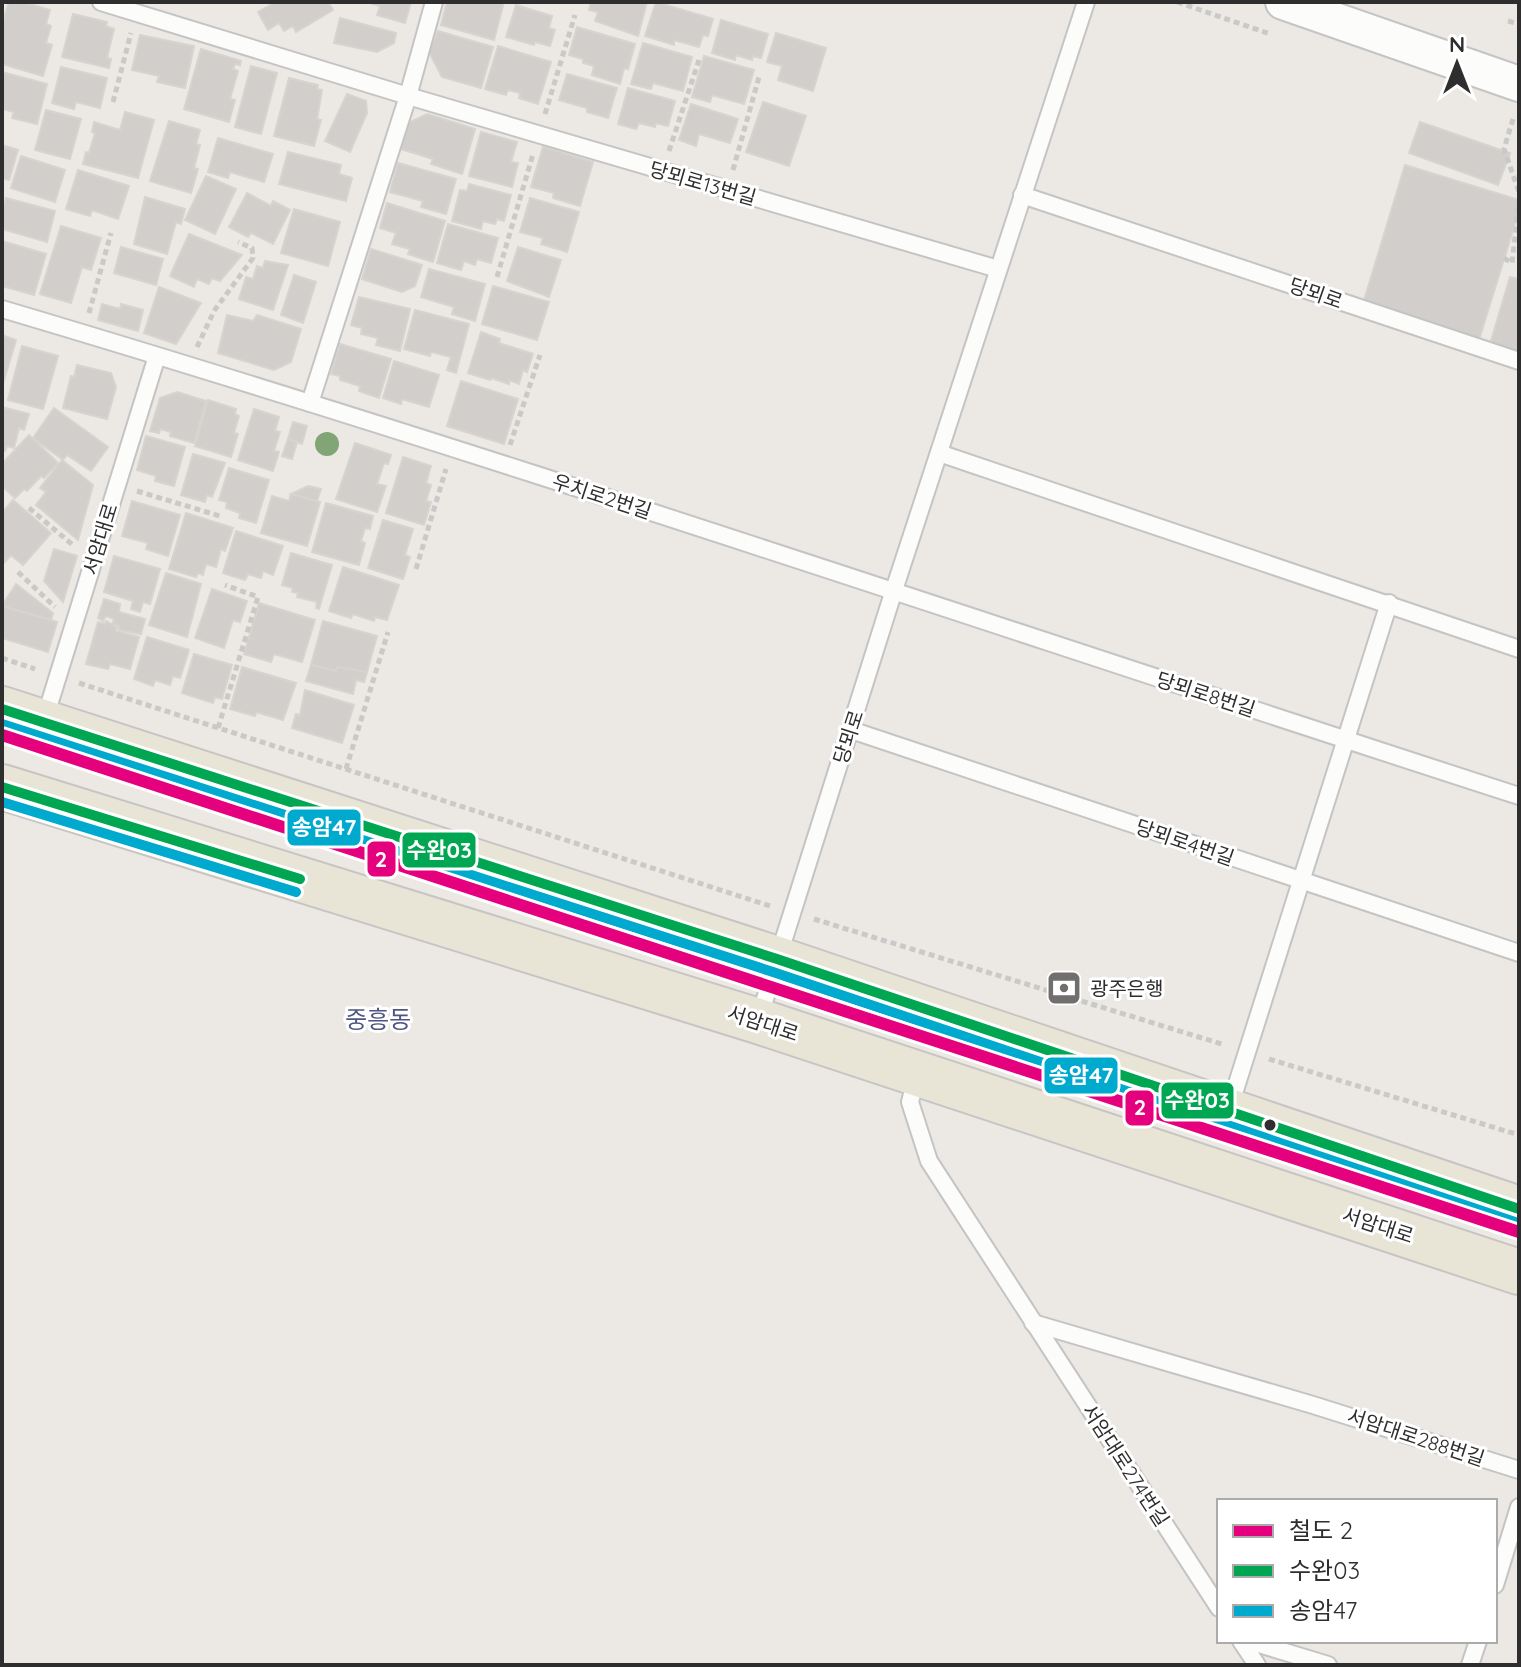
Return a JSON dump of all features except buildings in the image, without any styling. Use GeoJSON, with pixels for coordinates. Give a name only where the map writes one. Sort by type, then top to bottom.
{"type":"FeatureCollection","features":[{"type":"Feature","properties":{"kind":"main road"},"geometry":{"type":"LineString","coordinates":[[2,709],[777,959],[1519,1209]]}},
{"type":"Feature","properties":{"kind":"main road","name":"서암대로"},"geometry":{"type":"LineString","coordinates":[[2,787],[758,1021],[1519,1272]]}},
{"type":"Feature","properties":{"kind":"street"},"geometry":{"type":"LineString","coordinates":[[1283,2],[1519,84]]}},
{"type":"Feature","properties":{"kind":"lane","name":"당뫼로13번길"},"geometry":{"type":"LineString","coordinates":[[101,2],[408,96],[998,269]]}},
{"type":"Feature","properties":{"kind":"lane"},"geometry":{"type":"LineString","coordinates":[[310,403],[408,96],[434,2]]}},
{"type":"Feature","properties":{"kind":"lane","name":"당뫼로"},"geometry":{"type":"LineString","coordinates":[[758,1021],[894,590],[1086,2]]}},
{"type":"Feature","properties":{"kind":"lane","name":"당뫼로"},"geometry":{"type":"LineString","coordinates":[[1022,195],[1519,361]]}},
{"type":"Feature","properties":{"kind":"lane","name":"우치로2번길"},"geometry":{"type":"LineString","coordinates":[[2,309],[310,403],[894,590]]}},
{"type":"Feature","properties":{"kind":"lane","name":"서암대로"},"geometry":{"type":"LineString","coordinates":[[44,723],[157,356]]}},
{"type":"Feature","properties":{"kind":"lane"},"geometry":{"type":"LineString","coordinates":[[939,453],[1519,649]]}},
{"type":"Feature","properties":{"kind":"lane","name":"당뫼로8번길"},"geometry":{"type":"LineString","coordinates":[[894,590],[1519,796]]}},
{"type":"Feature","properties":{"kind":"lane"},"geometry":{"type":"LineString","coordinates":[[1228,1111],[1389,603]]}},
{"type":"Feature","properties":{"kind":"lane","name":"당뫼로4번길"},"geometry":{"type":"LineString","coordinates":[[851,730],[1519,953]]}},
{"type":"Feature","properties":{"kind":"lane","name":"서암대로274번길"},"geometry":{"type":"LineString","coordinates":[[918,1074],[910,1102],[929,1161],[1217,1605]]}},
{"type":"Feature","properties":{"kind":"lane","name":"서암대로288번길"},"geometry":{"type":"LineString","coordinates":[[1033,1323],[1313,1405],[1519,1470]]}},
{"type":"Feature","properties":{"kind":"lane"},"geometry":{"type":"LineString","coordinates":[[1497,1578],[1519,1507]]}},
{"type":"Feature","properties":{"kind":"lane"},"geometry":{"type":"LineString","coordinates":[[1242,1643],[1257,1665]]}},
{"type":"Feature","properties":{"kind":"lane"},"geometry":{"type":"LineString","coordinates":[[1256,1643],[1328,1665]]}},
{"type":"Feature","properties":{"kind":"lane"},"geometry":{"type":"LineString","coordinates":[[1470,1665],[1477,1643]]}},
{"type":"Feature","properties":{"kind":"path"},"geometry":{"type":"LineString","coordinates":[[113,102],[136,13]]}},
{"type":"Feature","properties":{"kind":"path"},"geometry":{"type":"LineString","coordinates":[[1508,21],[1518,24],[1519,14]]}},
{"type":"Feature","properties":{"kind":"path"},"geometry":{"type":"LineString","coordinates":[[663,171],[699,60]]}},
{"type":"Feature","properties":{"kind":"path"},"geometry":{"type":"LineString","coordinates":[[727,190],[759,77]]}},
{"type":"Feature","properties":{"kind":"path"},"geometry":{"type":"LineString","coordinates":[[1513,119],[1504,149],[1519,192]]}},
{"type":"Feature","properties":{"kind":"path"},"geometry":{"type":"LineString","coordinates":[[1504,258],[1512,263],[1519,201]]}},
{"type":"Feature","properties":{"kind":"path"},"geometry":{"type":"LineString","coordinates":[[83,333],[111,233]]}},
{"type":"Feature","properties":{"kind":"path"},"geometry":{"type":"LineString","coordinates":[[188,365],[214,311],[253,258],[252,248],[238,242]]}},
{"type":"Feature","properties":{"kind":"path"},"geometry":{"type":"LineString","coordinates":[[504,465],[540,355]]}},
{"type":"Feature","properties":{"kind":"path"},"geometry":{"type":"LineString","coordinates":[[416,569],[452,448]]}},
{"type":"Feature","properties":{"kind":"path"},"geometry":{"type":"LineString","coordinates":[[117,485],[223,517]]}},
{"type":"Feature","properties":{"kind":"path"},"geometry":{"type":"LineString","coordinates":[[29,508],[93,562]]}},
{"type":"Feature","properties":{"kind":"path"},"geometry":{"type":"LineString","coordinates":[[18,572],[74,624]]}},
{"type":"Feature","properties":{"kind":"path"},"geometry":{"type":"LineString","coordinates":[[218,728],[258,597],[225,585]]}},
{"type":"Feature","properties":{"kind":"path"},"geometry":{"type":"LineString","coordinates":[[346,769],[388,632]]}},
{"type":"Feature","properties":{"kind":"path"},"geometry":{"type":"LineString","coordinates":[[2,658],[792,912],[1519,1135]]}},
{"type":"Feature","properties":{"kind":"rail line","name":"2"},"geometry":{"type":"LineString","coordinates":[[2,735],[1519,1232]]}},
{"type":"Feature","properties":{"kind":"transit line","name":"수완03"},"geometry":{"type":"LineString","coordinates":[[2,709],[777,959],[1519,1209]]}},
{"type":"Feature","properties":{"kind":"transit line","name":"송암47"},"geometry":{"type":"LineString","coordinates":[[2,724],[773,972],[1515,1222]]}},
{"type":"Feature","properties":{"kind":"transit line","name":"수완03"},"geometry":{"type":"LineString","coordinates":[[2,787],[300,879]]}},
{"type":"Feature","properties":{"kind":"transit line","name":"송암47"},"geometry":{"type":"LineString","coordinates":[[2,802],[296,892]]}},
{"type":"Feature","properties":{"kind":"place","name":"광주은행"},"geometry":{"type":"Point","coordinates":[1064,988]}},
{"type":"Feature","properties":{"kind":"district","name":"중흥동"},"geometry":{"type":"Point","coordinates":[378,1019]}}]}
